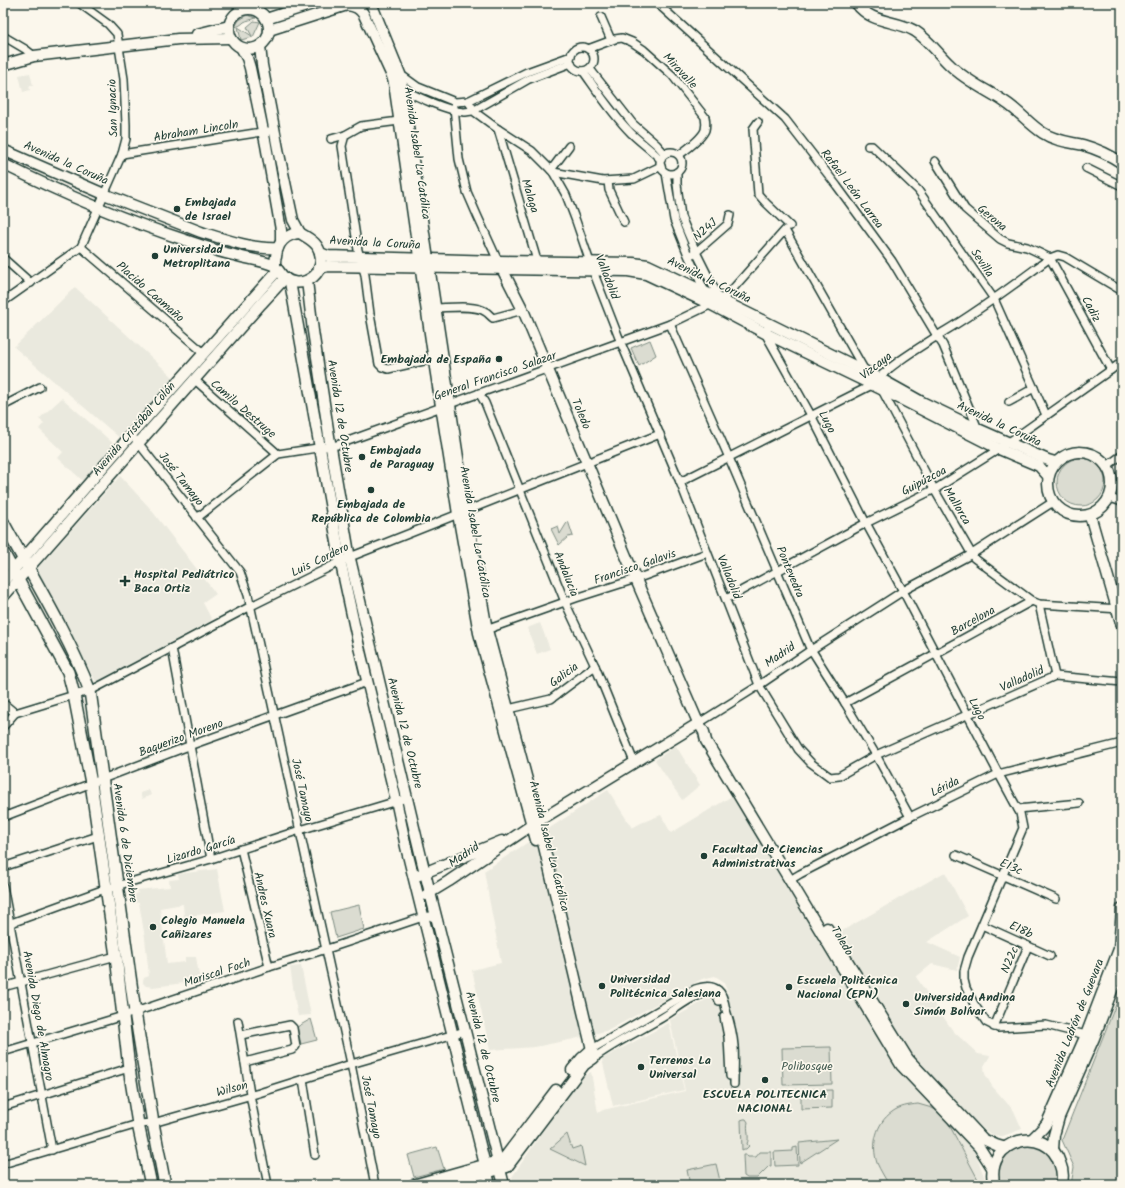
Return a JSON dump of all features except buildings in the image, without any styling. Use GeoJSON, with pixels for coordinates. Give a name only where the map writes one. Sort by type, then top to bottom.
{"type":"FeatureCollection","features":[{"type":"Feature","properties":{"kind":"main road"},"geometry":{"type":"LineString","coordinates":[[266,19],[316,3]]}},
{"type":"Feature","properties":{"kind":"main road","name":"Avenida Isabel La Católica"},"geometry":{"type":"LineString","coordinates":[[371,3],[400,74],[424,264],[445,405],[483,631],[535,823],[590,1056]]}},
{"type":"Feature","properties":{"kind":"main road"},"geometry":{"type":"LineString","coordinates":[[856,3],[865,13],[870,16],[914,30],[924,38],[949,65],[966,78],[1005,102],[1043,133],[1052,138],[1093,148],[1122,163]]}},
{"type":"Feature","properties":{"kind":"main road","name":"Avenida Isabel La Católica"},"geometry":{"type":"LineString","coordinates":[[269,30],[347,5],[356,7],[361,10],[364,15],[394,83],[399,121],[424,264],[435,308],[438,358]]}},
{"type":"Feature","properties":{"kind":"main road"},"geometry":{"type":"LineString","coordinates":[[252,6],[266,19],[269,30],[268,36],[265,42],[260,46],[250,50],[242,49],[235,44],[231,38],[229,26],[236,8],[248,9],[252,6]]}},
{"type":"Feature","properties":{"kind":"main road"},"geometry":{"type":"LineString","coordinates":[[178,39],[229,26]]}},
{"type":"Feature","properties":{"kind":"main road"},"geometry":{"type":"LineString","coordinates":[[3,65],[34,56],[178,39],[231,38]]}},
{"type":"Feature","properties":{"kind":"main road"},"geometry":{"type":"LineString","coordinates":[[3,164],[98,208],[212,249],[267,262],[276,268],[288,280],[297,283],[307,281],[315,275],[321,264],[320,253],[314,242],[300,233],[293,220],[274,130],[260,46]]}},
{"type":"Feature","properties":{"kind":"main road"},"geometry":{"type":"LineString","coordinates":[[242,49],[250,68],[263,132],[281,230],[280,245]]}},
{"type":"Feature","properties":{"kind":"main road","name":"Avenida la Coruña"},"geometry":{"type":"LineString","coordinates":[[3,150],[104,194],[201,232],[228,240],[269,249],[280,245]]}},
{"type":"Feature","properties":{"kind":"main road"},"geometry":{"type":"LineString","coordinates":[[156,230],[160,216]]}},
{"type":"Feature","properties":{"kind":"main road"},"geometry":{"type":"LineString","coordinates":[[276,268],[276,254],[280,245],[288,236],[300,233]]}},
{"type":"Feature","properties":{"kind":"main road","name":"Avenida la Coruña"},"geometry":{"type":"LineString","coordinates":[[320,253],[328,256],[359,257],[424,264],[591,266],[633,263],[648,266],[705,292],[767,329],[877,384],[999,449],[1039,466],[1048,476]]}},
{"type":"Feature","properties":{"kind":"main road","name":"Avenida la Coruña"},"geometry":{"type":"LineString","coordinates":[[319,268],[328,266],[362,268],[424,264]]}},
{"type":"Feature","properties":{"kind":"main road","name":"Toledo"},"geometry":{"type":"LineString","coordinates":[[500,266],[522,310],[548,369],[636,579],[699,723],[704,732],[710,737],[902,1064],[979,1147],[993,1169]]}},
{"type":"Feature","properties":{"kind":"main road","name":"Avenida la Coruña"},"geometry":{"type":"LineString","coordinates":[[591,266],[646,274],[710,304],[865,371],[877,384],[922,402],[978,429],[1055,462]]}},
{"type":"Feature","properties":{"kind":"main road","name":"Avenida Cristóbal Colón"},"geometry":{"type":"LineString","coordinates":[[3,597],[16,575],[23,559],[130,435],[204,353],[276,268]]}},
{"type":"Feature","properties":{"kind":"main road","name":"Avenida Cristóbal Colón"},"geometry":{"type":"LineString","coordinates":[[3,582],[29,569],[260,304],[288,280]]}},
{"type":"Feature","properties":{"kind":"main road","name":"Avenida 12 de Octubre"},"geometry":{"type":"LineString","coordinates":[[288,280],[294,297],[341,562],[367,682],[413,877],[490,1185]]}},
{"type":"Feature","properties":{"kind":"main road","name":"Avenida 12 de Octubre"},"geometry":{"type":"LineString","coordinates":[[307,281],[313,331],[350,557],[377,676],[425,873],[504,1185]]}},
{"type":"Feature","properties":{"kind":"main road"},"geometry":{"type":"LineString","coordinates":[[1076,451],[1094,454],[1107,466],[1111,477],[1112,488],[1108,499],[1096,512],[1078,516],[1068,514],[1053,502],[1048,489],[1048,476],[1055,462],[1068,453],[1076,451]]}},
{"type":"Feature","properties":{"kind":"main road"},"geometry":{"type":"LineString","coordinates":[[1090,514],[1120,609],[1122,626]]}},
{"type":"Feature","properties":{"kind":"main road","name":"Avenida 6 de Diciembre"},"geometry":{"type":"LineString","coordinates":[[3,522],[79,664],[90,691],[118,886],[134,1012],[165,1185]]}},
{"type":"Feature","properties":{"kind":"main road","name":"Avenida 6 de Diciembre"},"geometry":{"type":"LineString","coordinates":[[3,552],[68,672],[74,695],[91,783],[116,956],[129,1068],[138,1124],[151,1185]]}},
{"type":"Feature","properties":{"kind":"main road","name":"Madrid"},"geometry":{"type":"LineString","coordinates":[[419,899],[535,823],[699,723]]}},
{"type":"Feature","properties":{"kind":"main road","name":"Madrid"},"geometry":{"type":"LineString","coordinates":[[413,877],[523,832]]}},
{"type":"Feature","properties":{"kind":"main road","name":"Toledo"},"geometry":{"type":"LineString","coordinates":[[792,878],[908,1059],[983,1139],[1006,1148]]}},
{"type":"Feature","properties":{"kind":"main road","name":"Avenida Ladrón de Guevara"},"geometry":{"type":"LineString","coordinates":[[1031,1140],[1047,1123],[1086,1035],[1120,949],[1122,908]]}},
{"type":"Feature","properties":{"kind":"main road","name":"Avenida Ladrón de Guevara"},"geometry":{"type":"LineString","coordinates":[[1053,1150],[1054,1135],[1059,1117],[1094,1038],[1122,964]]}},
{"type":"Feature","properties":{"kind":"main road"},"geometry":{"type":"LineString","coordinates":[[413,1185],[499,1165],[582,1058],[590,1056]]}},
{"type":"Feature","properties":{"kind":"main road"},"geometry":{"type":"LineString","coordinates":[[994,1185],[992,1179],[993,1169],[997,1157],[1013,1143],[1022,1140],[1031,1140],[1043,1144],[1053,1150],[1059,1159],[1062,1170],[1061,1185]]}},
{"type":"Feature","properties":{"kind":"main road"},"geometry":{"type":"LineString","coordinates":[[444,1185],[486,1168]]}},
{"type":"Feature","properties":{"kind":"street","name":"San Ignacio"},"geometry":{"type":"LineString","coordinates":[[79,3],[108,24],[117,34],[124,79],[126,125],[126,139],[122,154],[81,247]]}},
{"type":"Feature","properties":{"kind":"street","name":"Rafael León Larrea"},"geometry":{"type":"LineString","coordinates":[[656,3],[785,119],[836,184],[892,261],[943,345],[978,429]]}},
{"type":"Feature","properties":{"kind":"street"},"geometry":{"type":"LineString","coordinates":[[602,17],[611,40]]}},
{"type":"Feature","properties":{"kind":"street"},"geometry":{"type":"LineString","coordinates":[[3,36],[34,56]]}},
{"type":"Feature","properties":{"kind":"street","name":"Miravalle"},"geometry":{"type":"LineString","coordinates":[[588,49],[611,40],[619,38],[626,39],[644,50],[672,75],[705,117],[705,130],[703,134],[679,155]]}},
{"type":"Feature","properties":{"kind":"street"},"geometry":{"type":"LineString","coordinates":[[394,83],[414,95],[454,110],[466,112],[473,110],[529,79],[571,59],[575,50],[578,48],[588,49],[594,58],[592,66],[586,70],[575,69],[571,59]]}},
{"type":"Feature","properties":{"kind":"street"},"geometry":{"type":"LineString","coordinates":[[400,74],[418,87],[455,102],[468,101],[526,72],[571,59]]}},
{"type":"Feature","properties":{"kind":"street"},"geometry":{"type":"LineString","coordinates":[[586,70],[618,118],[662,160],[666,173],[674,220],[710,304]]}},
{"type":"Feature","properties":{"kind":"street"},"geometry":{"type":"LineString","coordinates":[[414,95],[418,87]]}},
{"type":"Feature","properties":{"kind":"street","name":"Valladolid"},"geometry":{"type":"LineString","coordinates":[[468,101],[473,110],[498,129],[532,151],[552,171],[566,195],[591,266],[621,343],[680,482],[759,685],[798,748],[811,764],[830,776],[839,776],[876,755],[1055,676],[1122,682]]}},
{"type":"Feature","properties":{"kind":"street","name":"Toledo"},"geometry":{"type":"LineString","coordinates":[[455,102],[454,110],[459,159],[467,192],[500,266]]}},
{"type":"Feature","properties":{"kind":"street"},"geometry":{"type":"LineString","coordinates":[[331,139],[345,135],[361,126],[399,121]]}},
{"type":"Feature","properties":{"kind":"street"},"geometry":{"type":"LineString","coordinates":[[758,122],[753,129],[758,194],[788,228],[865,371]]}},
{"type":"Feature","properties":{"kind":"street","name":"Malaga"},"geometry":{"type":"LineString","coordinates":[[498,129],[538,266]]}},
{"type":"Feature","properties":{"kind":"street","name":"Abraham Lincoln"},"geometry":{"type":"LineString","coordinates":[[122,154],[274,130]]}},
{"type":"Feature","properties":{"kind":"street"},"geometry":{"type":"LineString","coordinates":[[345,135],[342,146],[359,257],[379,364],[385,368],[388,368],[438,358]]}},
{"type":"Feature","properties":{"kind":"street"},"geometry":{"type":"LineString","coordinates":[[569,146],[552,171],[603,181],[634,179],[672,152],[679,155],[682,161],[680,170],[672,174],[666,173]]}},
{"type":"Feature","properties":{"kind":"street","name":"Sevilla"},"geometry":{"type":"LineString","coordinates":[[868,146],[872,146],[918,190],[994,299],[1046,415]]}},
{"type":"Feature","properties":{"kind":"street","name":"Gerona"},"geometry":{"type":"LineString","coordinates":[[935,161],[965,209],[1000,239],[1008,243],[1027,246],[1050,258],[1058,255],[1065,257],[1122,291]]}},
{"type":"Feature","properties":{"kind":"street"},"geometry":{"type":"LineString","coordinates":[[1086,168],[1122,186]]}},
{"type":"Feature","properties":{"kind":"street"},"geometry":{"type":"LineString","coordinates":[[677,172],[681,217],[696,252],[720,300]]}},
{"type":"Feature","properties":{"kind":"street"},"geometry":{"type":"LineString","coordinates":[[608,181],[609,190],[624,222]]}},
{"type":"Feature","properties":{"kind":"street","name":"N24J"},"geometry":{"type":"LineString","coordinates":[[688,255],[696,252],[728,224],[730,215]]}},
{"type":"Feature","properties":{"kind":"street","name":"General Francisco Salazar"},"geometry":{"type":"LineString","coordinates":[[278,454],[331,446],[621,343],[670,324],[720,300],[730,292],[788,228]]}},
{"type":"Feature","properties":{"kind":"street"},"geometry":{"type":"LineString","coordinates":[[3,302],[81,247]]}},
{"type":"Feature","properties":{"kind":"street","name":"Placido Caamaño"},"geometry":{"type":"LineString","coordinates":[[81,247],[204,353]]}},
{"type":"Feature","properties":{"kind":"street"},"geometry":{"type":"LineString","coordinates":[[3,258],[31,283]]}},
{"type":"Feature","properties":{"kind":"street","name":"Vizcaya"},"geometry":{"type":"LineString","coordinates":[[680,482],[877,384],[884,372],[994,299],[1050,258]]}},
{"type":"Feature","properties":{"kind":"street","name":"Cadiz"},"geometry":{"type":"LineString","coordinates":[[1050,258],[1054,262],[1111,370]]}},
{"type":"Feature","properties":{"kind":"street"},"geometry":{"type":"LineString","coordinates":[[435,308],[479,309],[486,311],[493,318],[522,310]]}},
{"type":"Feature","properties":{"kind":"street","name":"Pontevedra"},"geometry":{"type":"LineString","coordinates":[[670,324],[811,650],[876,755],[910,817]]}},
{"type":"Feature","properties":{"kind":"street","name":"Lugo"},"geometry":{"type":"LineString","coordinates":[[767,329],[866,523],[904,591],[998,774],[1018,809],[1022,821],[1023,828],[968,957],[964,971],[966,988],[974,1004],[986,1022],[994,1027]]}},
{"type":"Feature","properties":{"kind":"street","name":"Guipúzcoa"},"geometry":{"type":"LineString","coordinates":[[726,599],[777,570],[934,489],[999,449],[1122,362]]}},
{"type":"Feature","properties":{"kind":"street","name":"Camilo Destruge"},"geometry":{"type":"LineString","coordinates":[[195,380],[278,454]]}},
{"type":"Feature","properties":{"kind":"street","name":"Mallorca"},"geometry":{"type":"LineString","coordinates":[[877,384],[934,489],[974,558],[1032,601]]}},
{"type":"Feature","properties":{"kind":"street"},"geometry":{"type":"LineString","coordinates":[[3,406],[40,387]]}},
{"type":"Feature","properties":{"kind":"street"},"geometry":{"type":"LineString","coordinates":[[1009,402],[1034,388]]}},
{"type":"Feature","properties":{"kind":"street","name":"Andalucia"},"geometry":{"type":"LineString","coordinates":[[479,393],[485,403],[566,602],[595,666],[634,762]]}},
{"type":"Feature","properties":{"kind":"street","name":"Luis Cordero"},"geometry":{"type":"LineString","coordinates":[[15,713],[90,691],[251,606],[350,557],[660,434]]}},
{"type":"Feature","properties":{"kind":"street","name":"José Tamayo"},"geometry":{"type":"LineString","coordinates":[[130,435],[139,444],[240,572],[251,606],[327,949],[375,1185]]}},
{"type":"Feature","properties":{"kind":"street"},"geometry":{"type":"LineString","coordinates":[[197,518],[278,454]]}},
{"type":"Feature","properties":{"kind":"street"},"geometry":{"type":"LineString","coordinates":[[1107,466],[1122,455]]}},
{"type":"Feature","properties":{"kind":"street"},"geometry":{"type":"LineString","coordinates":[[1108,499],[1114,499],[1122,502]]}},
{"type":"Feature","properties":{"kind":"street","name":"Madrid"},"geometry":{"type":"LineString","coordinates":[[699,723],[904,591],[972,554],[1053,502]]}},
{"type":"Feature","properties":{"kind":"street","name":"Francisco Galavis"},"geometry":{"type":"LineString","coordinates":[[483,631],[636,579],[707,553]]}},
{"type":"Feature","properties":{"kind":"street"},"geometry":{"type":"LineString","coordinates":[[1032,601],[1039,604],[1120,609]]}},
{"type":"Feature","properties":{"kind":"street","name":"Barcelona"},"geometry":{"type":"LineString","coordinates":[[845,703],[1032,601]]}},
{"type":"Feature","properties":{"kind":"street"},"geometry":{"type":"LineString","coordinates":[[1039,604],[1055,676]]}},
{"type":"Feature","properties":{"kind":"street"},"geometry":{"type":"LineString","coordinates":[[172,648],[211,859]]}},
{"type":"Feature","properties":{"kind":"street","name":"Galicia"},"geometry":{"type":"LineString","coordinates":[[504,710],[551,699],[595,666]]}},
{"type":"Feature","properties":{"kind":"street","name":"Baquerizo Moreno"},"geometry":{"type":"LineString","coordinates":[[3,817],[190,745],[367,682]]}},
{"type":"Feature","properties":{"kind":"street"},"geometry":{"type":"LineString","coordinates":[[3,702],[15,713],[3,727]]}},
{"type":"Feature","properties":{"kind":"street","name":"Lérida"},"geometry":{"type":"LineString","coordinates":[[792,878],[910,817],[998,774],[1122,743]]}},
{"type":"Feature","properties":{"kind":"street","name":"Lizardo García"},"geometry":{"type":"LineString","coordinates":[[7,925],[106,889],[211,859],[396,800],[407,798]]}},
{"type":"Feature","properties":{"kind":"street"},"geometry":{"type":"LineString","coordinates":[[1018,809],[1078,803]]}},
{"type":"Feature","properties":{"kind":"street"},"geometry":{"type":"LineString","coordinates":[[3,867],[98,836]]}},
{"type":"Feature","properties":{"kind":"street","name":"Andres Xuara"},"geometry":{"type":"LineString","coordinates":[[241,849],[268,967]]}},
{"type":"Feature","properties":{"kind":"street","name":"E13c"},"geometry":{"type":"LineString","coordinates":[[956,855],[1056,899]]}},
{"type":"Feature","properties":{"kind":"street","name":"Avenida Diego de Almagro"},"geometry":{"type":"LineString","coordinates":[[3,886],[7,925],[22,982],[52,1150]]}},
{"type":"Feature","properties":{"kind":"street","name":"Mariscal Foch"},"geometry":{"type":"LineString","coordinates":[[3,1052],[123,1016],[423,917],[430,916],[438,920]]}},
{"type":"Feature","properties":{"kind":"street","name":"E18b"},"geometry":{"type":"LineString","coordinates":[[982,925],[1050,956]]}},
{"type":"Feature","properties":{"kind":"street","name":"N22c"},"geometry":{"type":"LineString","coordinates":[[994,1027],[1028,946]]}},
{"type":"Feature","properties":{"kind":"street"},"geometry":{"type":"LineString","coordinates":[[3,987],[116,956]]}},
{"type":"Feature","properties":{"kind":"street"},"geometry":{"type":"LineString","coordinates":[[590,1056],[608,1048],[710,990],[717,996],[723,1013],[728,1037],[732,1081]]}},
{"type":"Feature","properties":{"kind":"street"},"geometry":{"type":"LineString","coordinates":[[238,1021],[268,1185]]}},
{"type":"Feature","properties":{"kind":"street"},"geometry":{"type":"LineString","coordinates":[[241,1035],[290,1025],[293,1028],[296,1046],[292,1050],[245,1062]]}},
{"type":"Feature","properties":{"kind":"street"},"geometry":{"type":"LineString","coordinates":[[994,1027],[1005,1028],[1046,1025],[1086,1035]]}},
{"type":"Feature","properties":{"kind":"street","name":"Wilson"},"geometry":{"type":"LineString","coordinates":[[3,1164],[138,1124],[153,1123],[251,1096],[351,1064],[465,1031]]}},
{"type":"Feature","properties":{"kind":"street"},"geometry":{"type":"LineString","coordinates":[[3,1107],[129,1068]]}},
{"type":"Feature","properties":{"kind":"street"},"geometry":{"type":"LineString","coordinates":[[303,1079],[315,1155]]}},
{"type":"Feature","properties":{"kind":"shaded area"},"geometry":{"type":"Polygon","coordinates":[[[30,73],[33,85],[29,86],[30,90],[23,92],[19,75],[30,73]]]}},
{"type":"Feature","properties":{"kind":"shaded area"},"geometry":{"type":"Polygon","coordinates":[[[75,287],[175,379],[121,439],[14,347],[75,287]]]}},
{"type":"Feature","properties":{"kind":"shaded area"},"geometry":{"type":"Polygon","coordinates":[[[62,398],[115,445],[83,481],[58,458],[63,452],[39,429],[44,423],[39,419],[62,398]]]}},
{"type":"Feature","properties":{"kind":"shaded area","name":"Hospital Pediátrico Baca Ortiz"},"geometry":{"type":"Polygon","coordinates":[[[120,476],[149,507],[216,594],[203,603],[212,620],[96,682],[37,569],[120,476]]]}},
{"type":"Feature","properties":{"kind":"shaded area"},"geometry":{"type":"Polygon","coordinates":[[[540,623],[550,649],[537,654],[527,628],[540,623]]]}},
{"type":"Feature","properties":{"kind":"shaded area"},"geometry":{"type":"Polygon","coordinates":[[[676,746],[700,785],[682,800],[655,760],[676,746]]]}},
{"type":"Feature","properties":{"kind":"shaded area"},"geometry":{"type":"Polygon","coordinates":[[[149,790],[151,795],[142,799],[140,793],[149,790]]]}},
{"type":"Feature","properties":{"kind":"shaded area","name":"Escuela Politécnica Nacional (EPN)"},"geometry":{"type":"Polygon","coordinates":[[[608,790],[632,828],[661,815],[671,833],[737,793],[898,1065],[953,1124],[976,1154],[987,1185],[514,1185],[512,1177],[578,1080],[591,1072],[598,1113],[603,1110],[685,1091],[670,1020],[709,998],[728,993],[723,981],[715,976],[702,979],[609,1030],[535,1047],[490,1050],[472,970],[501,963],[484,871],[608,790]]]}},
{"type":"Feature","properties":{"kind":"shaded area","name":"Colegio Manuela Cañizares"},"geometry":{"type":"Polygon","coordinates":[[[217,869],[225,911],[184,917],[183,904],[160,908],[167,964],[185,962],[185,957],[196,957],[200,981],[153,987],[146,986],[143,981],[144,978],[149,976],[145,938],[139,903],[133,902],[132,896],[138,893],[137,890],[170,887],[169,880],[179,879],[178,874],[217,869]]]}},
{"type":"Feature","properties":{"kind":"shaded area","name":"Universidad Andina Simón Bolívar"},"geometry":{"type":"Polygon","coordinates":[[[945,872],[968,916],[927,942],[960,957],[957,970],[932,964],[916,977],[953,1031],[978,1054],[990,1056],[984,1066],[985,1074],[992,1086],[1014,1111],[1022,1129],[1003,1136],[995,1136],[986,1131],[921,1071],[835,935],[945,872]]]}},
{"type":"Feature","properties":{"kind":"shaded area"},"geometry":{"type":"Polygon","coordinates":[[[301,966],[311,1015],[298,1016],[290,967],[301,966]]]}},
{"type":"Feature","properties":{"kind":"shaded area","name":"Terrenos La Universal"},"geometry":{"type":"Polygon","coordinates":[[[669,1023],[684,1090],[613,1106],[602,1059],[669,1023]]]}},
{"type":"Feature","properties":{"kind":"green space"},"geometry":{"type":"Polygon","coordinates":[[[248,15],[256,18],[245,21],[235,27],[239,20],[248,15]]]}},
{"type":"Feature","properties":{"kind":"green space"},"geometry":{"type":"Polygon","coordinates":[[[254,21],[260,22],[253,37],[241,40],[238,27],[252,36],[247,27],[254,21]]]}},
{"type":"Feature","properties":{"kind":"green space"},"geometry":{"type":"Polygon","coordinates":[[[650,340],[656,355],[639,366],[631,348],[650,340]]]}},
{"type":"Feature","properties":{"kind":"green space"},"geometry":{"type":"Polygon","coordinates":[[[1081,458],[1090,460],[1098,465],[1103,473],[1105,482],[1103,491],[1098,499],[1090,504],[1081,506],[1072,504],[1064,499],[1059,491],[1057,482],[1059,473],[1064,465],[1072,460],[1081,458]]]}},
{"type":"Feature","properties":{"kind":"green space"},"geometry":{"type":"Polygon","coordinates":[[[568,521],[573,536],[568,537],[559,545],[551,529],[558,526],[560,534],[568,521]]]}},
{"type":"Feature","properties":{"kind":"green space"},"geometry":{"type":"Polygon","coordinates":[[[359,905],[364,929],[336,938],[330,912],[359,905]]]}},
{"type":"Feature","properties":{"kind":"green space"},"geometry":{"type":"Polygon","coordinates":[[[1122,989],[1122,1185],[1071,1185],[1074,1167],[1062,1140],[1122,989]]]}},
{"type":"Feature","properties":{"kind":"green space"},"geometry":{"type":"Polygon","coordinates":[[[311,1019],[317,1040],[301,1044],[297,1027],[311,1019]]]}},
{"type":"Feature","properties":{"kind":"green space","name":"Polibosque"},"geometry":{"type":"Polygon","coordinates":[[[831,1047],[832,1084],[783,1085],[782,1048],[831,1047]]]}},
{"type":"Feature","properties":{"kind":"green space"},"geometry":{"type":"Polygon","coordinates":[[[832,1090],[832,1108],[801,1109],[801,1091],[832,1090]]]}},
{"type":"Feature","properties":{"kind":"green space"},"geometry":{"type":"Polygon","coordinates":[[[918,1104],[932,1108],[944,1115],[981,1185],[889,1185],[877,1163],[875,1156],[876,1135],[882,1122],[892,1112],[901,1107],[918,1104]]]}},
{"type":"Feature","properties":{"kind":"green space"},"geometry":{"type":"Polygon","coordinates":[[[744,1119],[748,1122],[747,1144],[749,1146],[742,1150],[741,1120],[744,1119]]]}},
{"type":"Feature","properties":{"kind":"green space"},"geometry":{"type":"Polygon","coordinates":[[[567,1134],[572,1149],[581,1146],[585,1166],[550,1149],[567,1134]]]}},
{"type":"Feature","properties":{"kind":"green space"},"geometry":{"type":"Polygon","coordinates":[[[837,1139],[800,1163],[799,1143],[837,1139]]]}},
{"type":"Feature","properties":{"kind":"green space"},"geometry":{"type":"Polygon","coordinates":[[[1027,1143],[1047,1149],[1058,1166],[1057,1185],[998,1185],[996,1169],[1007,1150],[1027,1143]]]}},
{"type":"Feature","properties":{"kind":"green space"},"geometry":{"type":"Polygon","coordinates":[[[437,1147],[444,1169],[414,1177],[408,1155],[437,1147]]]}},
{"type":"Feature","properties":{"kind":"green space"},"geometry":{"type":"Polygon","coordinates":[[[797,1147],[798,1165],[775,1166],[774,1152],[793,1151],[793,1148],[797,1147]]]}},
{"type":"Feature","properties":{"kind":"green space"},"geometry":{"type":"Polygon","coordinates":[[[760,1152],[771,1152],[771,1166],[769,1166],[757,1178],[747,1178],[744,1176],[743,1155],[748,1157],[756,1157],[760,1152]]]}},
{"type":"Feature","properties":{"kind":"green space"},"geometry":{"type":"Polygon","coordinates":[[[716,1164],[720,1181],[700,1185],[690,1185],[687,1170],[716,1164]]]}},
{"type":"Feature","properties":{"kind":"place","name":"Embajada de Israel"},"geometry":{"type":"Point","coordinates":[177,209]}},
{"type":"Feature","properties":{"kind":"place","name":"Universidad Metroplitana"},"geometry":{"type":"Point","coordinates":[155,256]}},
{"type":"Feature","properties":{"kind":"place","name":"Embajada de España"},"geometry":{"type":"Point","coordinates":[499,359]}},
{"type":"Feature","properties":{"kind":"place","name":"Embajada de Paraguay"},"geometry":{"type":"Point","coordinates":[362,457]}},
{"type":"Feature","properties":{"kind":"place","name":"Embajada de República de Colombia"},"geometry":{"type":"Point","coordinates":[371,490]}},
{"type":"Feature","properties":{"kind":"place","name":"Hospital Pediátrico Baca Ortiz"},"geometry":{"type":"Point","coordinates":[125,581]}},
{"type":"Feature","properties":{"kind":"place","name":"Facultad de Ciencias Administrativas"},"geometry":{"type":"Point","coordinates":[704,856]}},
{"type":"Feature","properties":{"kind":"place","name":"Colegio Manuela Cañizares"},"geometry":{"type":"Point","coordinates":[153,927]}},
{"type":"Feature","properties":{"kind":"place","name":"Universidad Politécnica Salesiana"},"geometry":{"type":"Point","coordinates":[602,986]}},
{"type":"Feature","properties":{"kind":"place","name":"Escuela Politécnica Nacional (EPN)"},"geometry":{"type":"Point","coordinates":[789,987]}},
{"type":"Feature","properties":{"kind":"place","name":"Universidad Andina Simón Bolívar"},"geometry":{"type":"Point","coordinates":[906,1004]}},
{"type":"Feature","properties":{"kind":"place","name":"Terrenos La Universal"},"geometry":{"type":"Point","coordinates":[641,1067]}},
{"type":"Feature","properties":{"kind":"place","name":"ESCUELA POLITECNICA NACIONAL"},"geometry":{"type":"Point","coordinates":[765,1080]}}]}
